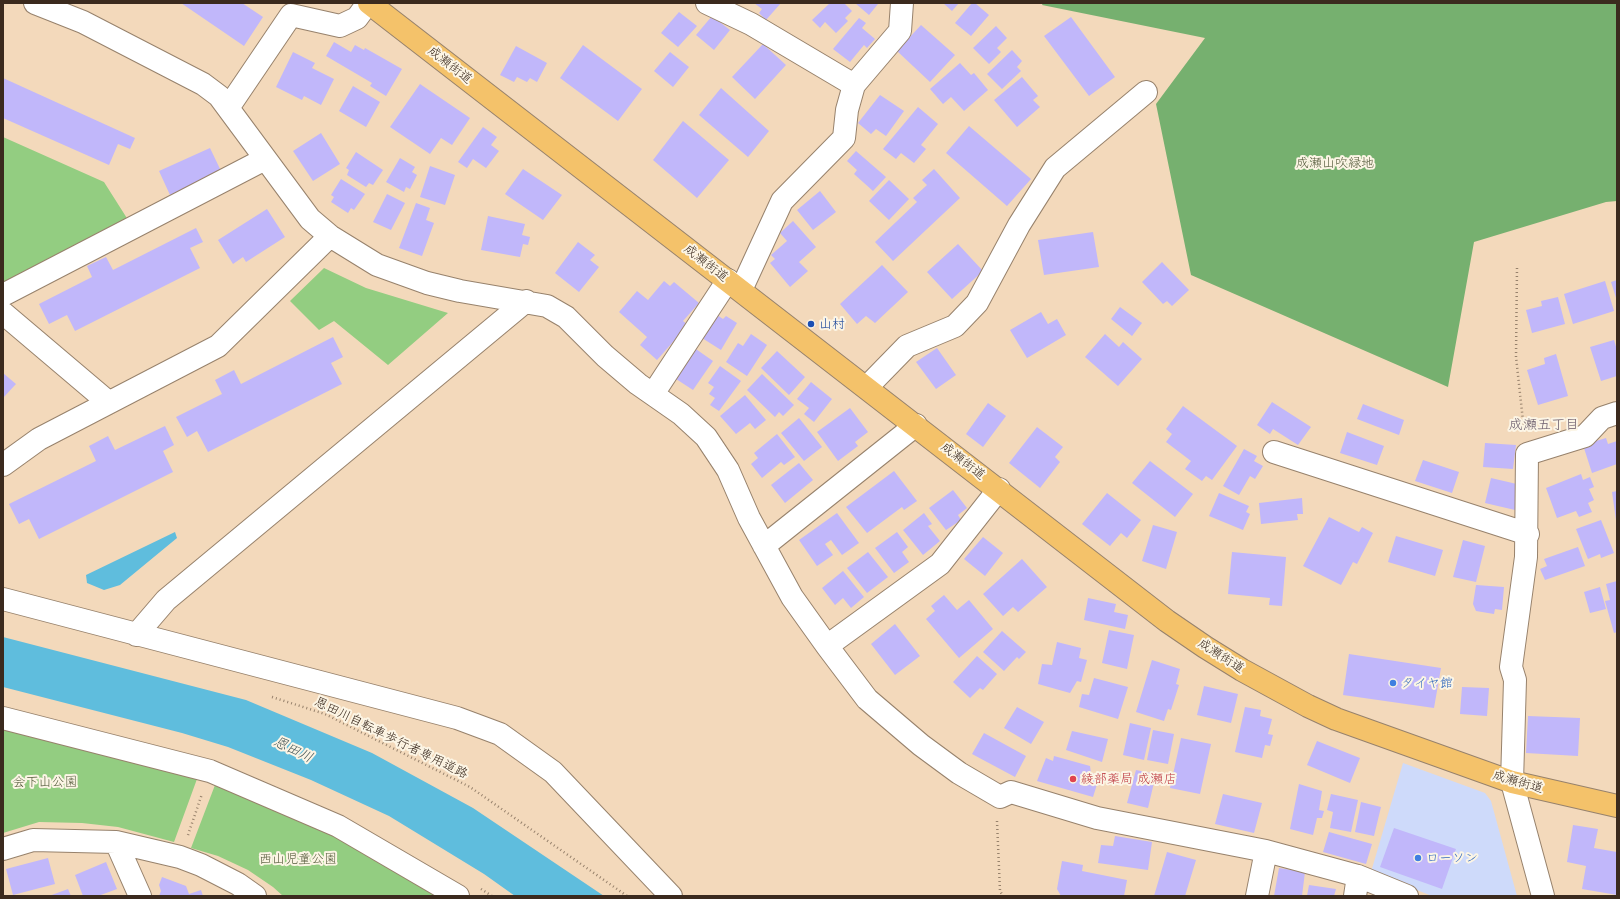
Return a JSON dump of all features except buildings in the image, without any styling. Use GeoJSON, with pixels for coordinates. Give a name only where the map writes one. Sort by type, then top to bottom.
{"type":"FeatureCollection","features":[{"type":"Feature","properties":{"kind":"main road","name":"成瀬街道"},"geometry":{"type":"LineString","coordinates":[[369,3],[916,424],[1167,621],[1242,670],[1308,706],[1336,719],[1512,782],[1617,806]]}},
{"type":"Feature","properties":{"kind":"street"},"geometry":{"type":"LineString","coordinates":[[35,3],[80,12],[203,84],[219,96],[310,219],[330,236],[377,264],[427,283],[460,291],[526,301],[547,306],[566,317],[605,356],[681,414],[706,437],[728,470],[764,546],[792,597],[827,646],[867,699],[959,773],[1000,798],[1011,792],[1097,818],[1266,851],[1357,886],[1407,896]]}},
{"type":"Feature","properties":{"kind":"street"},"geometry":{"type":"LineString","coordinates":[[228,108],[291,15],[340,26],[357,18],[369,3]]}},
{"type":"Feature","properties":{"kind":"street"},"geometry":{"type":"LineString","coordinates":[[707,3],[751,24],[854,85]]}},
{"type":"Feature","properties":{"kind":"street"},"geometry":{"type":"LineString","coordinates":[[653,394],[734,285],[782,201],[844,138],[847,110],[854,85],[900,31],[902,3]]}},
{"type":"Feature","properties":{"kind":"street"},"geometry":{"type":"LineString","coordinates":[[867,387],[907,346],[956,326],[976,303],[1019,225],[1055,168],[1146,92]]}},
{"type":"Feature","properties":{"kind":"street"},"geometry":{"type":"LineString","coordinates":[[3,295],[265,159]]}},
{"type":"Feature","properties":{"kind":"street"},"geometry":{"type":"LineString","coordinates":[[3,465],[40,439],[108,402],[218,346],[330,236]]}},
{"type":"Feature","properties":{"kind":"street"},"geometry":{"type":"LineString","coordinates":[[136,635],[166,600],[526,301]]}},
{"type":"Feature","properties":{"kind":"street"},"geometry":{"type":"LineString","coordinates":[[3,313],[108,402]]}},
{"type":"Feature","properties":{"kind":"street"},"geometry":{"type":"LineString","coordinates":[[1543,896],[1512,782],[1515,680],[1510,667],[1528,534],[1527,454],[1585,436],[1602,418],[1617,413]]}},
{"type":"Feature","properties":{"kind":"street"},"geometry":{"type":"LineString","coordinates":[[764,546],[916,424]]}},
{"type":"Feature","properties":{"kind":"street"},"geometry":{"type":"LineString","coordinates":[[1274,452],[1528,534]]}},
{"type":"Feature","properties":{"kind":"street"},"geometry":{"type":"LineString","coordinates":[[827,646],[940,564],[999,489]]}},
{"type":"Feature","properties":{"kind":"street"},"geometry":{"type":"LineString","coordinates":[[3,600],[457,718],[500,734],[553,772],[670,896]]}},
{"type":"Feature","properties":{"kind":"street"},"geometry":{"type":"LineString","coordinates":[[3,718],[210,771],[338,826],[458,896]]}},
{"type":"Feature","properties":{"kind":"street"},"geometry":{"type":"LineString","coordinates":[[3,849],[33,840],[116,842],[180,858],[201,865],[238,884],[255,896]]}},
{"type":"Feature","properties":{"kind":"street"},"geometry":{"type":"LineString","coordinates":[[116,842],[140,896]]}},
{"type":"Feature","properties":{"kind":"street"},"geometry":{"type":"LineString","coordinates":[[1257,896],[1266,851]]}},
{"type":"Feature","properties":{"kind":"path"},"geometry":{"type":"LineString","coordinates":[[1518,268],[1516,357],[1527,454]]}},
{"type":"Feature","properties":{"kind":"path","name":"恩田川自転車歩行者専用道路"},"geometry":{"type":"LineString","coordinates":[[265,694],[325,714],[470,787],[627,896]]}},
{"type":"Feature","properties":{"kind":"path"},"geometry":{"type":"LineString","coordinates":[[180,858],[210,771]]}},
{"type":"Feature","properties":{"kind":"path"},"geometry":{"type":"LineString","coordinates":[[1000,798],[997,823],[1000,891],[1002,896]]}},
{"type":"Feature","properties":{"kind":"shaded area"},"geometry":{"type":"Polygon","coordinates":[[[1403,763],[1485,793],[1491,801],[1517,896],[1432,896],[1371,872],[1403,763]]]}},
{"type":"Feature","properties":{"kind":"green space","name":"成瀬山吹緑地"},"geometry":{"type":"Polygon","coordinates":[[[1043,3],[1617,3],[1617,201],[1606,202],[1474,242],[1448,387],[1191,275],[1156,104],[1205,38],[1042,5],[1043,3]]]}},
{"type":"Feature","properties":{"kind":"green space"},"geometry":{"type":"Polygon","coordinates":[[[3,137],[104,182],[130,223],[3,287],[3,137]]]}},
{"type":"Feature","properties":{"kind":"green space"},"geometry":{"type":"Polygon","coordinates":[[[324,268],[366,288],[448,313],[388,365],[334,321],[319,330],[290,301],[324,268]]]}},
{"type":"Feature","properties":{"kind":"green space","name":"会下山公園"},"geometry":{"type":"Polygon","coordinates":[[[3,728],[197,779],[174,842],[118,827],[82,823],[39,822],[3,833],[3,728]]]}},
{"type":"Feature","properties":{"kind":"green space","name":"西山児童公園"},"geometry":{"type":"Polygon","coordinates":[[[215,785],[337,835],[443,896],[283,896],[273,887],[248,870],[218,856],[191,848],[215,785]]]}},
{"type":"Feature","properties":{"kind":"water"},"geometry":{"type":"Polygon","coordinates":[[[175,532],[177,538],[120,585],[104,590],[87,583],[86,575],[175,532]]]}},
{"type":"Feature","properties":{"kind":"water","name":"恩田川"},"geometry":{"type":"Polygon","coordinates":[[[3,637],[246,700],[372,753],[473,808],[604,896],[515,896],[484,874],[389,816],[311,780],[228,747],[182,733],[3,687],[3,637]]]}},
{"type":"Feature","properties":{"kind":"place","name":"山村"},"geometry":{"type":"Point","coordinates":[811,324]}},
{"type":"Feature","properties":{"kind":"place","name":"タイヤ館"},"geometry":{"type":"Point","coordinates":[1393,683]}},
{"type":"Feature","properties":{"kind":"place","name":"綾部薬局 成瀬店"},"geometry":{"type":"Point","coordinates":[1073,779]}},
{"type":"Feature","properties":{"kind":"place","name":"ローソン"},"geometry":{"type":"Point","coordinates":[1418,858]}},
{"type":"Feature","properties":{"kind":"district","name":"成瀬五丁目"},"geometry":{"type":"Point","coordinates":[1544,425]}}]}
